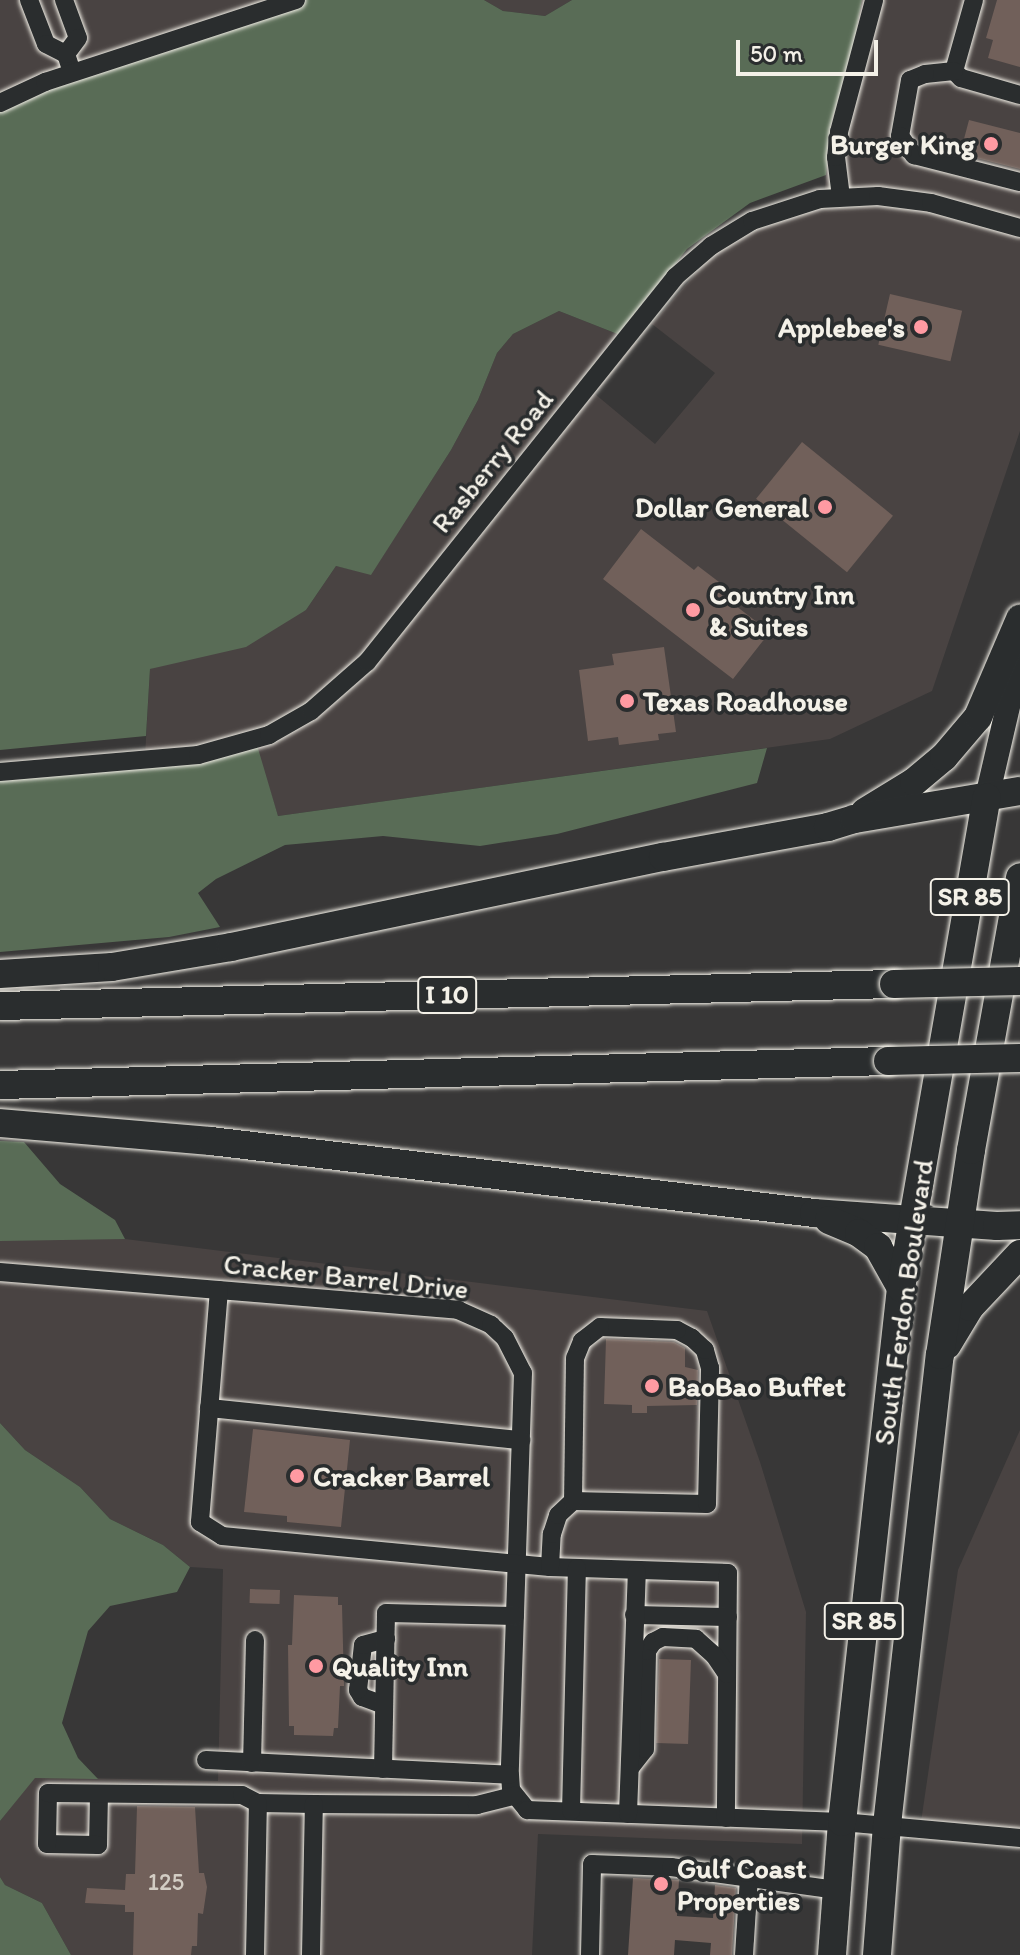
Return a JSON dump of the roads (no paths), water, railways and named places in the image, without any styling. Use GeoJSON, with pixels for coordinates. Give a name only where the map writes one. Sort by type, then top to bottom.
{"type":"FeatureCollection","features":[{"type":"Feature","properties":{"kind":"highway"},"geometry":{"type":"LineString","coordinates":[[854,819],[934,766],[978,717],[1020,619]]}},
{"type":"Feature","properties":{"kind":"highway"},"geometry":{"type":"LineString","coordinates":[[0,974],[112,967],[231,947],[663,857],[828,827],[854,819],[1020,791]]}},
{"type":"Feature","properties":{"kind":"highway","name":"South Ferdon Boulevard"},"geometry":{"type":"LineString","coordinates":[[832,1955],[842,1822],[901,1288],[987,797]]}},
{"type":"Feature","properties":{"kind":"highway","name":"South Ferdon Boulevard"},"geometry":{"type":"LineString","coordinates":[[877,1955],[887,1825],[940,1355],[1020,877]]}},
{"type":"Feature","properties":{"kind":"highway","name":"I 10"},"geometry":{"type":"LineString","coordinates":[[0,1006],[1020,981]]}},
{"type":"Feature","properties":{"kind":"highway"},"geometry":{"type":"LineString","coordinates":[[0,1085],[1020,1058]]}},
{"type":"Feature","properties":{"kind":"highway"},"geometry":{"type":"LineString","coordinates":[[0,1123],[211,1141],[814,1213],[1020,1225]]}},
{"type":"Feature","properties":{"kind":"highway"},"geometry":{"type":"LineString","coordinates":[[814,1213],[859,1233],[878,1247],[901,1288]]}},
{"type":"Feature","properties":{"kind":"highway"},"geometry":{"type":"LineString","coordinates":[[940,1355],[970,1307],[1020,1254]]}},
{"type":"Feature","properties":{"kind":"main road","name":"South Ferdon Boulevard"},"geometry":{"type":"LineString","coordinates":[[987,797],[1020,655]]}},
{"type":"Feature","properties":{"kind":"street"},"geometry":{"type":"LineString","coordinates":[[29,0],[46,44],[69,63]]}},
{"type":"Feature","properties":{"kind":"street"},"geometry":{"type":"LineString","coordinates":[[64,0],[78,38],[69,63]]}},
{"type":"Feature","properties":{"kind":"street"},"geometry":{"type":"LineString","coordinates":[[0,103],[69,63],[296,0]]}},
{"type":"Feature","properties":{"kind":"street"},"geometry":{"type":"LineString","coordinates":[[841,197],[836,157],[839,132],[874,0]]}},
{"type":"Feature","properties":{"kind":"street"},"geometry":{"type":"LineString","coordinates":[[954,71],[974,0]]}},
{"type":"Feature","properties":{"kind":"street"},"geometry":{"type":"LineString","coordinates":[[954,71],[961,78],[1020,95]]}},
{"type":"Feature","properties":{"kind":"street"},"geometry":{"type":"LineString","coordinates":[[954,71],[925,74],[910,80],[900,136],[914,155],[1020,182]]}},
{"type":"Feature","properties":{"kind":"street","name":"Rasberry Road"},"geometry":{"type":"LineString","coordinates":[[0,772],[198,755],[257,739],[311,711],[367,662],[675,277],[711,246],[752,221],[797,204],[841,197],[878,196],[918,200],[1020,228]]}},
{"type":"Feature","properties":{"kind":"street","name":"Cracker Barrel Drive"},"geometry":{"type":"LineString","coordinates":[[0,1272],[448,1309],[475,1316],[505,1338],[523,1373],[510,1775],[514,1796]]}},
{"type":"Feature","properties":{"kind":"street"},"geometry":{"type":"LineString","coordinates":[[219,1290],[200,1522],[222,1536],[550,1567],[728,1573],[726,1818]]}},
{"type":"Feature","properties":{"kind":"street"},"geometry":{"type":"LineString","coordinates":[[550,1567],[552,1534],[558,1515],[573,1501],[707,1504],[710,1368],[705,1350],[692,1338],[677,1330],[600,1327],[582,1341],[575,1358],[573,1501]]}},
{"type":"Feature","properties":{"kind":"street"},"geometry":{"type":"LineString","coordinates":[[209,1408],[521,1440]]}},
{"type":"Feature","properties":{"kind":"street"},"geometry":{"type":"LineString","coordinates":[[571,1811],[577,1568]]}},
{"type":"Feature","properties":{"kind":"street"},"geometry":{"type":"LineString","coordinates":[[628,1814],[637,1572]]}},
{"type":"Feature","properties":{"kind":"street"},"geometry":{"type":"LineString","coordinates":[[383,1769],[386,1613],[515,1616]]}},
{"type":"Feature","properties":{"kind":"street"},"geometry":{"type":"LineString","coordinates":[[634,1615],[728,1617]]}},
{"type":"Feature","properties":{"kind":"street"},"geometry":{"type":"LineString","coordinates":[[630,1768],[645,1749],[647,1651],[653,1642],[663,1637],[696,1639],[714,1655],[727,1674]]}},
{"type":"Feature","properties":{"kind":"street"},"geometry":{"type":"LineString","coordinates":[[384,1705],[362,1697],[358,1690],[363,1645],[386,1639]]}},
{"type":"Feature","properties":{"kind":"street"},"geometry":{"type":"LineString","coordinates":[[252,1763],[255,1640]]}},
{"type":"Feature","properties":{"kind":"street"},"geometry":{"type":"LineString","coordinates":[[206,1760],[510,1775]]}},
{"type":"Feature","properties":{"kind":"street"},"geometry":{"type":"LineString","coordinates":[[99,1794],[242,1795],[258,1803],[477,1805],[514,1796],[527,1810],[842,1822],[1020,1838]]}},
{"type":"Feature","properties":{"kind":"street"},"geometry":{"type":"LineString","coordinates":[[255,1955],[258,1803]]}},
{"type":"Feature","properties":{"kind":"street"},"geometry":{"type":"LineString","coordinates":[[311,1955],[314,1804]]}},
{"type":"Feature","properties":{"kind":"street"},"geometry":{"type":"LineString","coordinates":[[590,1955],[592,1864],[671,1867],[837,1890]]}},
{"type":"Feature","properties":{"kind":"street"},"geometry":{"type":"LineString","coordinates":[[744,1955],[749,1878]]}},
{"type":"Feature","properties":{"kind":"place","name":"Burger King"},"geometry":{"type":"Point","coordinates":[991,144]}},
{"type":"Feature","properties":{"kind":"place","name":"Applebee's"},"geometry":{"type":"Point","coordinates":[921,327]}},
{"type":"Feature","properties":{"kind":"place","name":"Dollar General"},"geometry":{"type":"Point","coordinates":[825,507]}},
{"type":"Feature","properties":{"kind":"place","name":"Country Inn & Suites"},"geometry":{"type":"Point","coordinates":[693,610]}},
{"type":"Feature","properties":{"kind":"place","name":"Texas Roadhouse"},"geometry":{"type":"Point","coordinates":[627,701]}},
{"type":"Feature","properties":{"kind":"place","name":"BaoBao Buffet"},"geometry":{"type":"Point","coordinates":[652,1386]}},
{"type":"Feature","properties":{"kind":"place","name":"Cracker Barrel"},"geometry":{"type":"Point","coordinates":[297,1476]}},
{"type":"Feature","properties":{"kind":"place","name":"Quality Inn"},"geometry":{"type":"Point","coordinates":[316,1666]}},
{"type":"Feature","properties":{"kind":"place","name":"Gulf Coast Properties"},"geometry":{"type":"Point","coordinates":[661,1884]}}]}
